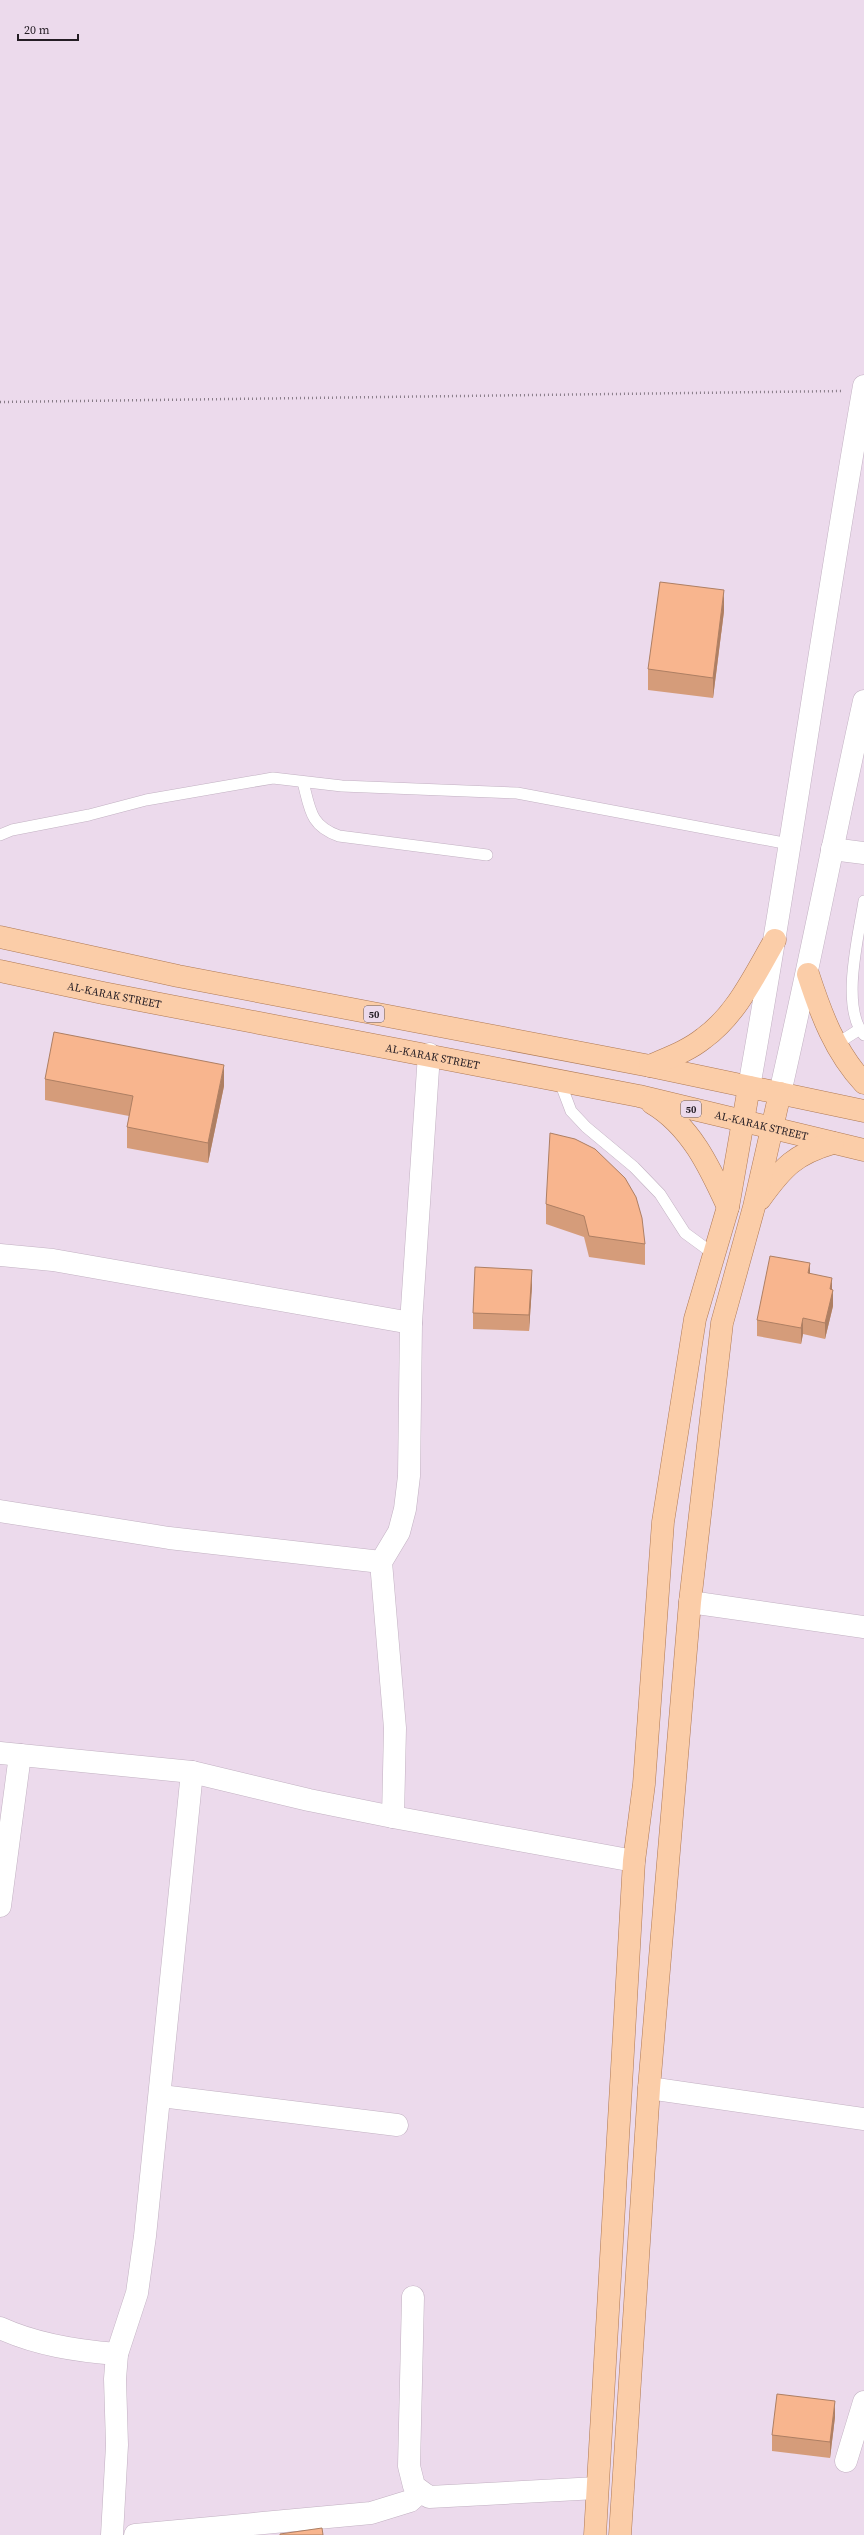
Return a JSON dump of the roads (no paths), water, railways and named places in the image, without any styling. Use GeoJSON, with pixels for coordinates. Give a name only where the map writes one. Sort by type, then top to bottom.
{"type":"FeatureCollection","features":[{"type":"Feature","properties":{"kind":"main road","name":"50"},"geometry":{"type":"LineString","coordinates":[[0,937],[178,976],[650,1066],[864,1111]]}},
{"type":"Feature","properties":{"kind":"main road"},"geometry":{"type":"LineString","coordinates":[[650,1066],[704,1039],[721,1023],[739,1002],[775,940]]}},
{"type":"Feature","properties":{"kind":"main road"},"geometry":{"type":"LineString","coordinates":[[21,975],[28,942]]}},
{"type":"Feature","properties":{"kind":"main road","name":"AL-KARAK STREET"},"geometry":{"type":"LineString","coordinates":[[0,971],[103,993],[429,1054],[560,1082],[639,1096],[864,1150]]}},
{"type":"Feature","properties":{"kind":"main road"},"geometry":{"type":"LineString","coordinates":[[808,974],[821,1014],[836,1045],[852,1070],[864,1083]]}},
{"type":"Feature","properties":{"kind":"main road"},"geometry":{"type":"LineString","coordinates":[[595,2535],[634,1861],[644,1784],[663,1522],[695,1319],[728,1208],[749,1087]]}},
{"type":"Feature","properties":{"kind":"main road"},"geometry":{"type":"LineString","coordinates":[[620,2535],[648,2088],[690,1602],[722,1323],[754,1207],[780,1094]]}},
{"type":"Feature","properties":{"kind":"main road"},"geometry":{"type":"LineString","coordinates":[[639,1096],[661,1108],[679,1123],[700,1151],[728,1208]]}},
{"type":"Feature","properties":{"kind":"main road"},"geometry":{"type":"LineString","coordinates":[[754,1207],[785,1166],[812,1149],[834,1143]]}},
{"type":"Feature","properties":{"kind":"street"},"geometry":{"type":"LineString","coordinates":[[749,1087],[775,940],[789,844],[864,388]]}},
{"type":"Feature","properties":{"kind":"street"},"geometry":{"type":"LineString","coordinates":[[780,1094],[808,974],[832,849],[864,701]]}},
{"type":"Feature","properties":{"kind":"street"},"geometry":{"type":"LineString","coordinates":[[832,849],[864,853]]}},
{"type":"Feature","properties":{"kind":"street"},"geometry":{"type":"LineString","coordinates":[[393,1818],[395,1728],[381,1562],[399,1532],[405,1509],[409,1476],[411,1323],[429,1054]]}},
{"type":"Feature","properties":{"kind":"street"},"geometry":{"type":"LineString","coordinates":[[0,1255],[53,1260],[411,1323]]}},
{"type":"Feature","properties":{"kind":"street"},"geometry":{"type":"LineString","coordinates":[[0,1511],[169,1538],[381,1562]]}},
{"type":"Feature","properties":{"kind":"street"},"geometry":{"type":"LineString","coordinates":[[690,1602],[864,1627]]}},
{"type":"Feature","properties":{"kind":"street"},"geometry":{"type":"LineString","coordinates":[[0,1906],[10,1754],[192,1772],[308,1800],[393,1818],[634,1861]]}},
{"type":"Feature","properties":{"kind":"street"},"geometry":{"type":"LineString","coordinates":[[112,2535],[117,2445],[115,2379],[117,2354],[137,2293],[161,2096],[192,1772]]}},
{"type":"Feature","properties":{"kind":"street"},"geometry":{"type":"LineString","coordinates":[[648,2088],[864,2119]]}},
{"type":"Feature","properties":{"kind":"street"},"geometry":{"type":"LineString","coordinates":[[161,2096],[397,2125]]}},
{"type":"Feature","properties":{"kind":"street"},"geometry":{"type":"LineString","coordinates":[[413,2297],[409,2466],[414,2486],[420,2492],[429,2497],[598,2488]]}},
{"type":"Feature","properties":{"kind":"street"},"geometry":{"type":"LineString","coordinates":[[0,2328],[20,2337],[58,2347],[117,2354]]}},
{"type":"Feature","properties":{"kind":"street"},"geometry":{"type":"LineString","coordinates":[[846,2461],[864,2402]]}},
{"type":"Feature","properties":{"kind":"street"},"geometry":{"type":"LineString","coordinates":[[135,2535],[371,2513],[410,2501],[420,2492]]}},
{"type":"Feature","properties":{"kind":"lane"},"geometry":{"type":"LineString","coordinates":[[0,835],[12,830],[89,815],[146,800],[273,778],[304,782],[516,793],[789,844]]}},
{"type":"Feature","properties":{"kind":"lane"},"geometry":{"type":"LineString","coordinates":[[304,782],[310,810],[317,824],[327,832],[339,836],[486,855]]}},
{"type":"Feature","properties":{"kind":"lane"},"geometry":{"type":"LineString","coordinates":[[836,1045],[862,1032],[851,980],[864,901]]}},
{"type":"Feature","properties":{"kind":"lane"},"geometry":{"type":"LineString","coordinates":[[560,1082],[571,1111],[586,1127],[634,1167],[660,1194],[685,1233],[715,1255]]}}]}
